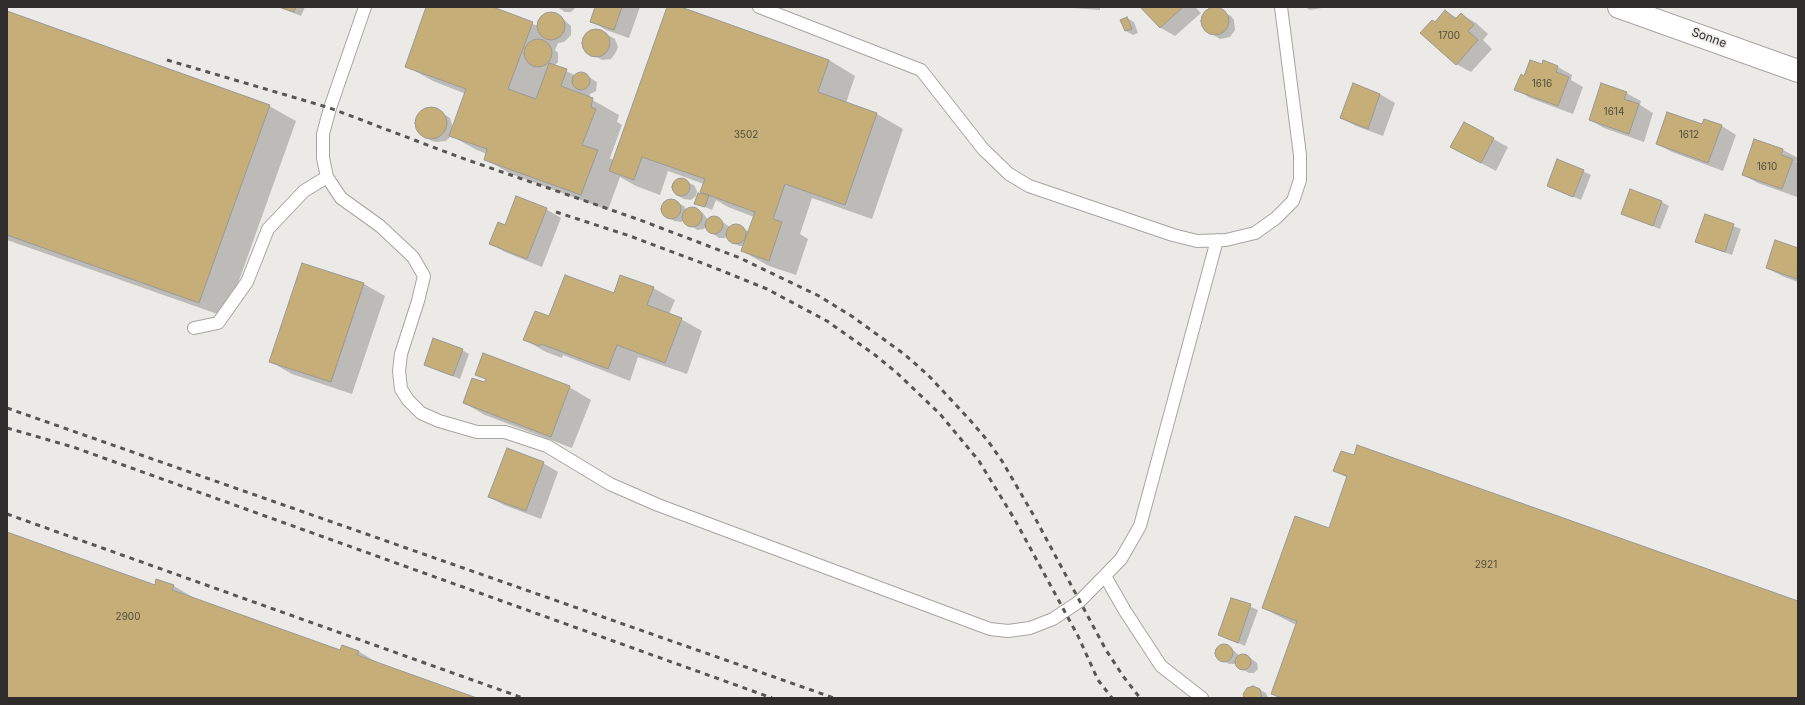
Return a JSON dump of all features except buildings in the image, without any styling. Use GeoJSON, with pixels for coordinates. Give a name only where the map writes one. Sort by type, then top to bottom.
{"type":"FeatureCollection","features":[{"type":"Feature","properties":{"kind":"street","name":"Sonne"},"geometry":{"type":"LineString","coordinates":[[1619,7],[1798,70]]}},
{"type":"Feature","properties":{"kind":"lane"},"geometry":{"type":"LineString","coordinates":[[365,7],[322,134],[323,158],[327,177],[341,198],[380,226],[413,257],[424,276],[418,301],[401,354],[399,371],[401,389],[408,400],[421,413],[439,421],[477,432],[504,432],[547,446],[610,484],[658,506],[990,629],[1008,631],[1030,628],[1053,619],[1080,601],[1121,559],[1140,526],[1217,240]]}},
{"type":"Feature","properties":{"kind":"lane"},"geometry":{"type":"LineString","coordinates":[[759,7],[921,70],[983,149],[1009,174],[1029,186],[1173,235],[1197,241],[1226,240],[1255,233],[1276,218],[1292,201],[1300,180],[1300,155],[1281,7]]}},
{"type":"Feature","properties":{"kind":"lane"},"geometry":{"type":"LineString","coordinates":[[194,328],[218,322],[247,282],[268,229],[304,191],[327,177]]}},
{"type":"Feature","properties":{"kind":"lane"},"geometry":{"type":"LineString","coordinates":[[1105,576],[1125,611],[1161,666],[1202,698]]}},
{"type":"Feature","properties":{"kind":"railway"},"geometry":{"type":"LineString","coordinates":[[167,60],[330,108],[459,157],[640,220],[740,258],[819,296],[853,317],[904,354],[928,375],[988,441],[1002,461],[1034,516],[1106,650],[1140,698]]}},
{"type":"Feature","properties":{"kind":"railway"},"geometry":{"type":"LineString","coordinates":[[556,212],[630,236],[767,289],[827,321],[875,355],[897,373],[940,414],[979,461],[1015,520],[1078,636],[1098,680],[1112,698]]}},
{"type":"Feature","properties":{"kind":"railway"},"geometry":{"type":"LineString","coordinates":[[7,408],[834,698]]}},
{"type":"Feature","properties":{"kind":"railway"},"geometry":{"type":"LineString","coordinates":[[7,428],[73,447],[772,698]]}},
{"type":"Feature","properties":{"kind":"railway"},"geometry":{"type":"LineString","coordinates":[[7,514],[523,698]]}}]}
